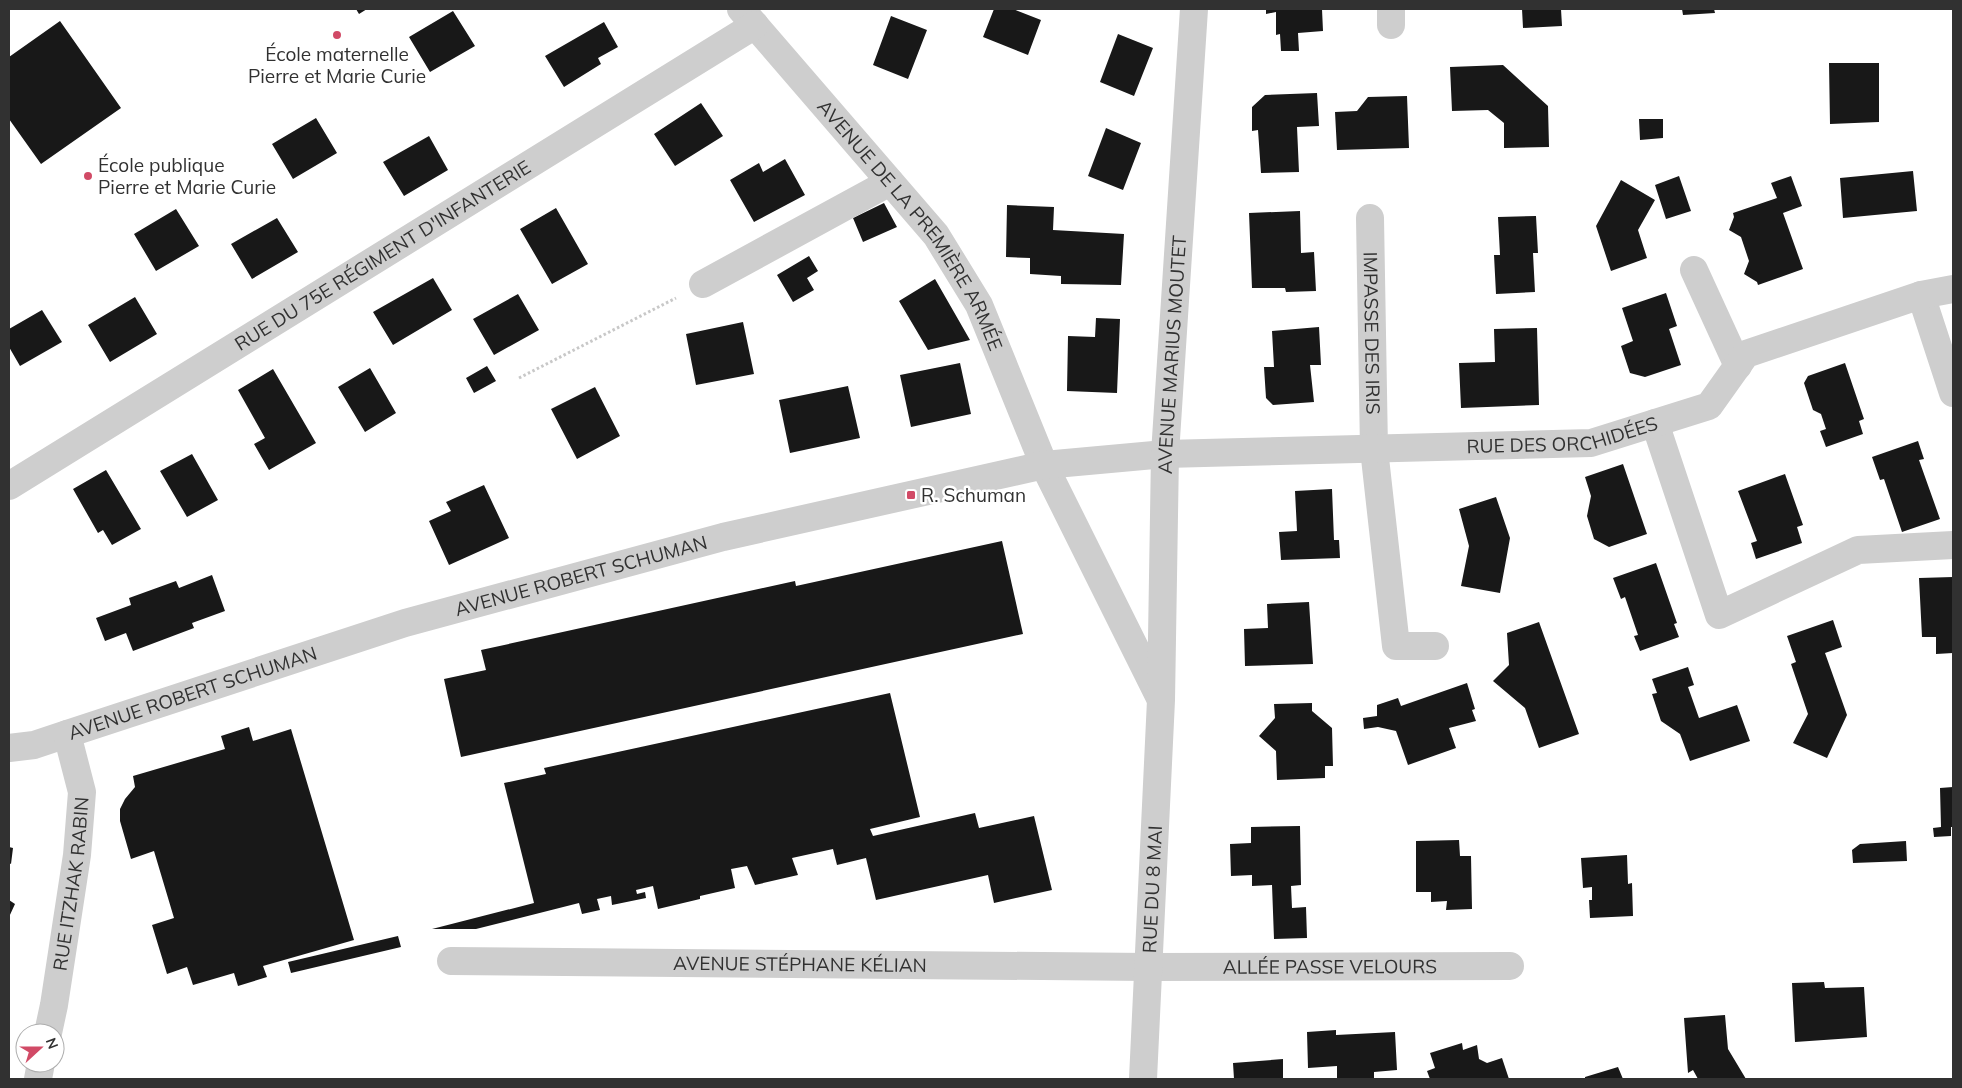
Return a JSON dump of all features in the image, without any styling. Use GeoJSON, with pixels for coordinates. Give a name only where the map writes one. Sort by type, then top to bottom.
{"type":"FeatureCollection","features":[{"type":"Feature","properties":{"kind":"street","name":"AVENUE MARIUS MOUTET"},"geometry":{"type":"LineString","coordinates":[[1161,700],[1165,454],[1194,9]]}},
{"type":"Feature","properties":{"kind":"street","name":"AVENUE DE LA PREMIÈRE ARMÉE"},"geometry":{"type":"LineString","coordinates":[[748,17],[936,235],[979,305],[1044,465],[1161,700]]}},
{"type":"Feature","properties":{"kind":"street","name":"RUE DU 75E RÉGIMENT D'INFANTERIE"},"geometry":{"type":"LineString","coordinates":[[9,486],[748,17]]}},
{"type":"Feature","properties":{"kind":"street"},"geometry":{"type":"LineString","coordinates":[[702,284],[890,182]]}},
{"type":"Feature","properties":{"kind":"street","name":"IMPASSE DES IRIS"},"geometry":{"type":"LineString","coordinates":[[1370,218],[1374,448],[1396,646],[1435,646]]}},
{"type":"Feature","properties":{"kind":"street"},"geometry":{"type":"LineString","coordinates":[[1694,270],[1738,366]]}},
{"type":"Feature","properties":{"kind":"street","name":"RUE DES ORCHIDÉES"},"geometry":{"type":"LineString","coordinates":[[1165,454],[1591,443],[1709,406],[1746,354],[1921,296],[1953,289]]}},
{"type":"Feature","properties":{"kind":"street"},"geometry":{"type":"LineString","coordinates":[[1921,296],[1953,393]]}},
{"type":"Feature","properties":{"kind":"street"},"geometry":{"type":"LineString","coordinates":[[1655,423],[1719,615],[1858,550],[1953,545]]}},
{"type":"Feature","properties":{"kind":"street","name":"AVENUE ROBERT SCHUMAN"},"geometry":{"type":"LineString","coordinates":[[9,748],[34,745],[405,623],[723,537],[1044,465],[1165,454]]}},
{"type":"Feature","properties":{"kind":"street","name":"RUE DU 8 MAI"},"geometry":{"type":"LineString","coordinates":[[1143,1079],[1161,700]]}},
{"type":"Feature","properties":{"kind":"street","name":"RUE ITZHAK RABIN"},"geometry":{"type":"LineString","coordinates":[[50,1023],[77,855],[82,792],[67,734]]}},
{"type":"Feature","properties":{"kind":"street","name":"AVENUE STÉPHANE KÉLIAN"},"geometry":{"type":"LineString","coordinates":[[451,961],[1148,967]]}},
{"type":"Feature","properties":{"kind":"street","name":"ALLÉE PASSE VELOURS"},"geometry":{"type":"LineString","coordinates":[[1148,967],[1510,966]]}},
{"type":"Feature","properties":{"kind":"path"},"geometry":{"type":"LineString","coordinates":[[519,378],[702,284]]}},
{"type":"Feature","properties":{"kind":"building"},"geometry":{"type":"Polygon","coordinates":[[[356,9],[367,9],[359,14],[356,9]]]}},
{"type":"Feature","properties":{"kind":"building"},"geometry":{"type":"Polygon","coordinates":[[[994,9],[1013,9],[1041,20],[1028,55],[983,37],[994,9]]]}},
{"type":"Feature","properties":{"kind":"building"},"geometry":{"type":"Polygon","coordinates":[[[1266,9],[1322,9],[1323,31],[1298,33],[1299,51],[1281,51],[1280,34],[1276,35],[1276,12],[1266,14],[1266,9]]]}},
{"type":"Feature","properties":{"kind":"building"},"geometry":{"type":"Polygon","coordinates":[[[1522,9],[1561,9],[1562,26],[1523,28],[1522,9]]]}},
{"type":"Feature","properties":{"kind":"building"},"geometry":{"type":"Polygon","coordinates":[[[1682,9],[1714,9],[1715,13],[1683,15],[1682,9]]]}},
{"type":"Feature","properties":{"kind":"building"},"geometry":{"type":"Polygon","coordinates":[[[453,11],[475,46],[430,72],[409,37],[453,11]]]}},
{"type":"Feature","properties":{"kind":"building"},"geometry":{"type":"Polygon","coordinates":[[[891,16],[927,30],[908,79],[873,65],[891,16]]]}},
{"type":"Feature","properties":{"kind":"building"},"geometry":{"type":"Polygon","coordinates":[[[60,21],[121,108],[41,164],[9,119],[9,57],[60,21]]]}},
{"type":"Feature","properties":{"kind":"building"},"geometry":{"type":"Polygon","coordinates":[[[604,22],[618,47],[598,58],[601,64],[564,87],[545,56],[604,22]]]}},
{"type":"Feature","properties":{"kind":"building"},"geometry":{"type":"Polygon","coordinates":[[[1118,34],[1153,48],[1134,96],[1100,82],[1118,34]]]}},
{"type":"Feature","properties":{"kind":"building"},"geometry":{"type":"Polygon","coordinates":[[[1829,63],[1879,63],[1879,122],[1830,124],[1829,63]]]}},
{"type":"Feature","properties":{"kind":"building"},"geometry":{"type":"Polygon","coordinates":[[[1503,65],[1548,106],[1549,147],[1504,148],[1504,123],[1488,110],[1452,111],[1450,67],[1503,65]]]}},
{"type":"Feature","properties":{"kind":"building"},"geometry":{"type":"Polygon","coordinates":[[[1317,93],[1319,126],[1297,127],[1299,172],[1261,173],[1258,130],[1252,131],[1252,107],[1265,95],[1317,93]]]}},
{"type":"Feature","properties":{"kind":"building"},"geometry":{"type":"Polygon","coordinates":[[[1407,96],[1409,148],[1337,150],[1335,112],[1357,111],[1368,97],[1407,96]]]}},
{"type":"Feature","properties":{"kind":"building"},"geometry":{"type":"Polygon","coordinates":[[[701,103],[723,136],[675,166],[654,134],[701,103]]]}},
{"type":"Feature","properties":{"kind":"building"},"geometry":{"type":"Polygon","coordinates":[[[316,118],[337,153],[293,179],[272,144],[316,118]]]}},
{"type":"Feature","properties":{"kind":"building"},"geometry":{"type":"Polygon","coordinates":[[[1639,119],[1663,119],[1663,138],[1640,140],[1639,119]]]}},
{"type":"Feature","properties":{"kind":"building"},"geometry":{"type":"Polygon","coordinates":[[[1106,128],[1141,143],[1123,190],[1088,176],[1106,128]]]}},
{"type":"Feature","properties":{"kind":"building"},"geometry":{"type":"Polygon","coordinates":[[[429,136],[448,170],[404,196],[383,162],[429,136]]]}},
{"type":"Feature","properties":{"kind":"building"},"geometry":{"type":"Polygon","coordinates":[[[785,159],[805,195],[754,222],[730,180],[759,163],[763,172],[785,159]]]}},
{"type":"Feature","properties":{"kind":"building"},"geometry":{"type":"Polygon","coordinates":[[[1913,171],[1917,211],[1843,218],[1840,178],[1913,171]]]}},
{"type":"Feature","properties":{"kind":"building"},"geometry":{"type":"Polygon","coordinates":[[[1679,176],[1691,211],[1666,219],[1655,185],[1679,176]]]}},
{"type":"Feature","properties":{"kind":"building"},"geometry":{"type":"Polygon","coordinates":[[[1791,176],[1802,206],[1783,213],[1803,269],[1758,285],[1757,282],[1744,274],[1749,261],[1741,237],[1729,230],[1734,217],[1733,213],[1777,198],[1771,183],[1791,176]]]}},
{"type":"Feature","properties":{"kind":"building"},"geometry":{"type":"Polygon","coordinates":[[[1621,180],[1655,200],[1638,230],[1647,258],[1611,271],[1596,226],[1621,180]]]}},
{"type":"Feature","properties":{"kind":"building"},"geometry":{"type":"Polygon","coordinates":[[[884,203],[897,227],[863,242],[853,218],[884,203]]]}},
{"type":"Feature","properties":{"kind":"building"},"geometry":{"type":"Polygon","coordinates":[[[1007,205],[1054,207],[1053,230],[1124,234],[1121,285],[1061,284],[1061,276],[1030,274],[1030,258],[1006,257],[1007,205]]]}},
{"type":"Feature","properties":{"kind":"building"},"geometry":{"type":"Polygon","coordinates":[[[556,208],[588,264],[552,284],[520,229],[556,208]]]}},
{"type":"Feature","properties":{"kind":"building"},"geometry":{"type":"Polygon","coordinates":[[[176,209],[199,246],[156,271],[134,234],[176,209]]]}},
{"type":"Feature","properties":{"kind":"building"},"geometry":{"type":"Polygon","coordinates":[[[1300,211],[1301,253],[1314,252],[1316,291],[1286,292],[1285,288],[1252,288],[1249,213],[1300,211]]]}},
{"type":"Feature","properties":{"kind":"building"},"geometry":{"type":"Polygon","coordinates":[[[1536,216],[1538,253],[1533,253],[1535,292],[1496,294],[1494,255],[1500,255],[1498,217],[1536,216]]]}},
{"type":"Feature","properties":{"kind":"building"},"geometry":{"type":"Polygon","coordinates":[[[277,218],[298,252],[252,279],[231,244],[277,218]]]}},
{"type":"Feature","properties":{"kind":"building"},"geometry":{"type":"Polygon","coordinates":[[[809,256],[818,271],[807,278],[814,290],[793,302],[777,275],[809,256]]]}},
{"type":"Feature","properties":{"kind":"building"},"geometry":{"type":"Polygon","coordinates":[[[433,278],[452,310],[393,345],[373,312],[433,278]]]}},
{"type":"Feature","properties":{"kind":"building"},"geometry":{"type":"Polygon","coordinates":[[[935,279],[970,340],[928,350],[899,301],[935,279]]]}},
{"type":"Feature","properties":{"kind":"building"},"geometry":{"type":"Polygon","coordinates":[[[1666,293],[1677,326],[1669,329],[1681,365],[1645,377],[1630,373],[1621,346],[1633,341],[1622,308],[1666,293]]]}},
{"type":"Feature","properties":{"kind":"building"},"geometry":{"type":"Polygon","coordinates":[[[518,294],[539,330],[494,355],[473,319],[518,294]]]}},
{"type":"Feature","properties":{"kind":"building"},"geometry":{"type":"Polygon","coordinates":[[[135,297],[157,334],[110,362],[88,325],[135,297]]]}},
{"type":"Feature","properties":{"kind":"building"},"geometry":{"type":"Polygon","coordinates":[[[42,310],[62,342],[20,366],[9,347],[9,329],[42,310]]]}},
{"type":"Feature","properties":{"kind":"building"},"geometry":{"type":"Polygon","coordinates":[[[1096,318],[1120,319],[1117,393],[1067,391],[1068,336],[1095,337],[1096,318]]]}},
{"type":"Feature","properties":{"kind":"building"},"geometry":{"type":"Polygon","coordinates":[[[743,322],[754,374],[696,385],[686,334],[743,322]]]}},
{"type":"Feature","properties":{"kind":"building"},"geometry":{"type":"Polygon","coordinates":[[[1319,327],[1321,365],[1310,365],[1314,402],[1273,405],[1266,398],[1264,367],[1274,367],[1272,331],[1319,327]]]}},
{"type":"Feature","properties":{"kind":"building"},"geometry":{"type":"Polygon","coordinates":[[[1537,328],[1539,405],[1461,408],[1459,363],[1495,362],[1494,329],[1537,328]]]}},
{"type":"Feature","properties":{"kind":"building"},"geometry":{"type":"Polygon","coordinates":[[[960,363],[971,414],[911,427],[900,375],[960,363]]]}},
{"type":"Feature","properties":{"kind":"building"},"geometry":{"type":"Polygon","coordinates":[[[1845,363],[1864,419],[1859,421],[1863,434],[1826,447],[1820,431],[1826,429],[1821,414],[1813,410],[1804,383],[1808,376],[1845,363]]]}},
{"type":"Feature","properties":{"kind":"building"},"geometry":{"type":"Polygon","coordinates":[[[487,366],[496,381],[474,393],[466,378],[487,366]]]}},
{"type":"Feature","properties":{"kind":"building"},"geometry":{"type":"Polygon","coordinates":[[[370,368],[396,413],[365,432],[338,387],[370,368]]]}},
{"type":"Feature","properties":{"kind":"building"},"geometry":{"type":"Polygon","coordinates":[[[273,369],[316,443],[269,470],[254,444],[265,438],[238,390],[273,369]]]}},
{"type":"Feature","properties":{"kind":"building"},"geometry":{"type":"Polygon","coordinates":[[[848,386],[860,438],[790,453],[779,400],[848,386]]]}},
{"type":"Feature","properties":{"kind":"building"},"geometry":{"type":"Polygon","coordinates":[[[595,387],[620,436],[577,459],[551,409],[595,387]]]}},
{"type":"Feature","properties":{"kind":"building"},"geometry":{"type":"Polygon","coordinates":[[[1918,441],[1924,459],[1919,460],[1940,519],[1902,532],[1884,479],[1880,480],[1872,457],[1918,441]]]}},
{"type":"Feature","properties":{"kind":"building"},"geometry":{"type":"Polygon","coordinates":[[[192,454],[218,500],[187,517],[160,471],[192,454]]]}},
{"type":"Feature","properties":{"kind":"building"},"geometry":{"type":"Polygon","coordinates":[[[1623,464],[1647,534],[1609,547],[1594,539],[1587,516],[1591,496],[1585,477],[1623,464]]]}},
{"type":"Feature","properties":{"kind":"building"},"geometry":{"type":"Polygon","coordinates":[[[106,470],[141,529],[112,545],[103,530],[98,533],[73,489],[106,470]]]}},
{"type":"Feature","properties":{"kind":"building"},"geometry":{"type":"Polygon","coordinates":[[[1785,474],[1803,525],[1797,527],[1802,543],[1756,559],[1751,543],[1757,541],[1738,491],[1785,474]]]}},
{"type":"Feature","properties":{"kind":"building"},"geometry":{"type":"Polygon","coordinates":[[[484,485],[509,538],[449,565],[429,521],[451,511],[446,502],[484,485]]]}},
{"type":"Feature","properties":{"kind":"building"},"geometry":{"type":"Polygon","coordinates":[[[1332,489],[1334,540],[1339,540],[1340,558],[1281,560],[1279,532],[1297,531],[1295,491],[1332,489]]]}},
{"type":"Feature","properties":{"kind":"building"},"geometry":{"type":"Polygon","coordinates":[[[1496,497],[1510,538],[1500,593],[1461,586],[1469,546],[1459,509],[1496,497]]]}},
{"type":"Feature","properties":{"kind":"building"},"geometry":{"type":"Polygon","coordinates":[[[1002,541],[1023,634],[461,757],[444,679],[486,670],[481,650],[795,581],[796,586],[1002,541]]]}},
{"type":"Feature","properties":{"kind":"building"},"geometry":{"type":"Polygon","coordinates":[[[1656,563],[1677,623],[1674,624],[1679,637],[1640,651],[1634,636],[1638,635],[1625,597],[1621,599],[1613,578],[1656,563]]]}},
{"type":"Feature","properties":{"kind":"building"},"geometry":{"type":"Polygon","coordinates":[[[212,575],[225,611],[192,623],[194,628],[133,651],[126,633],[105,641],[96,618],[131,605],[129,598],[176,581],[179,588],[212,575]]]}},
{"type":"Feature","properties":{"kind":"building"},"geometry":{"type":"Polygon","coordinates":[[[1953,577],[1953,653],[1936,654],[1936,637],[1922,637],[1919,578],[1953,577]]]}},
{"type":"Feature","properties":{"kind":"building"},"geometry":{"type":"Polygon","coordinates":[[[1309,602],[1313,664],[1245,666],[1244,629],[1268,628],[1267,604],[1309,602]]]}},
{"type":"Feature","properties":{"kind":"building"},"geometry":{"type":"Polygon","coordinates":[[[1833,620],[1842,647],[1825,653],[1847,715],[1827,758],[1793,743],[1808,714],[1791,664],[1796,662],[1787,636],[1833,620]]]}},
{"type":"Feature","properties":{"kind":"building"},"geometry":{"type":"Polygon","coordinates":[[[1539,622],[1579,734],[1539,748],[1525,708],[1493,681],[1509,665],[1507,633],[1539,622]]]}},
{"type":"Feature","properties":{"kind":"building"},"geometry":{"type":"Polygon","coordinates":[[[1688,667],[1694,685],[1688,687],[1699,718],[1737,705],[1750,741],[1690,761],[1680,734],[1661,721],[1652,694],[1657,693],[1652,679],[1688,667]]]}},
{"type":"Feature","properties":{"kind":"building"},"geometry":{"type":"Polygon","coordinates":[[[1467,683],[1475,709],[1472,710],[1476,721],[1449,728],[1456,748],[1408,765],[1396,731],[1378,727],[1364,729],[1363,718],[1377,716],[1377,705],[1398,698],[1401,706],[1467,683]]]}},
{"type":"Feature","properties":{"kind":"building"},"geometry":{"type":"Polygon","coordinates":[[[890,693],[920,817],[870,829],[873,836],[975,813],[979,828],[1034,816],[1052,890],[994,903],[988,875],[876,900],[866,858],[837,865],[833,849],[792,858],[798,875],[755,885],[747,866],[731,869],[735,888],[658,909],[653,886],[636,890],[637,894],[645,892],[646,898],[612,905],[611,896],[597,899],[600,910],[582,914],[579,903],[476,929],[432,929],[534,903],[504,783],[546,774],[544,768],[890,693]]]}},
{"type":"Feature","properties":{"kind":"building"},"geometry":{"type":"Polygon","coordinates":[[[1312,703],[1312,711],[1332,728],[1333,766],[1325,766],[1325,778],[1277,780],[1276,751],[1259,736],[1275,718],[1274,704],[1312,703]]]}},
{"type":"Feature","properties":{"kind":"building"},"geometry":{"type":"Polygon","coordinates":[[[249,727],[253,741],[291,729],[354,940],[263,966],[267,977],[238,986],[234,973],[193,985],[187,967],[167,974],[152,925],[174,918],[154,851],[131,859],[120,821],[120,809],[125,799],[135,787],[133,776],[225,749],[221,736],[249,727]]]}},
{"type":"Feature","properties":{"kind":"building"},"geometry":{"type":"Polygon","coordinates":[[[1953,787],[1953,827],[1951,827],[1951,836],[1934,837],[1933,828],[1941,827],[1940,788],[1953,787]]]}},
{"type":"Feature","properties":{"kind":"building"},"geometry":{"type":"Polygon","coordinates":[[[1300,826],[1301,885],[1291,886],[1292,908],[1306,907],[1307,938],[1274,939],[1272,885],[1252,886],[1252,875],[1231,876],[1230,844],[1251,843],[1251,827],[1300,826]]]}},
{"type":"Feature","properties":{"kind":"building"},"geometry":{"type":"Polygon","coordinates":[[[1459,840],[1460,856],[1471,856],[1472,909],[1446,910],[1447,901],[1431,902],[1431,892],[1416,892],[1416,841],[1459,840]]]}},
{"type":"Feature","properties":{"kind":"building"},"geometry":{"type":"Polygon","coordinates":[[[1906,841],[1907,861],[1853,863],[1852,850],[1860,844],[1906,841]]]}},
{"type":"Feature","properties":{"kind":"building"},"geometry":{"type":"Polygon","coordinates":[[[9,847],[13,848],[11,864],[9,863],[9,847]]]}},
{"type":"Feature","properties":{"kind":"building"},"geometry":{"type":"Polygon","coordinates":[[[1627,855],[1628,884],[1632,883],[1633,916],[1590,918],[1589,900],[1592,900],[1592,887],[1583,888],[1581,858],[1627,855]]]}},
{"type":"Feature","properties":{"kind":"building"},"geometry":{"type":"Polygon","coordinates":[[[9,900],[15,904],[9,917],[9,900]]]}},
{"type":"Feature","properties":{"kind":"building"},"geometry":{"type":"Polygon","coordinates":[[[398,936],[401,947],[291,973],[288,962],[398,936]]]}},
{"type":"Feature","properties":{"kind":"building"},"geometry":{"type":"Polygon","coordinates":[[[1824,982],[1825,988],[1864,987],[1867,1037],[1795,1042],[1792,983],[1824,982]]]}},
{"type":"Feature","properties":{"kind":"building"},"geometry":{"type":"Polygon","coordinates":[[[1725,1015],[1728,1049],[1746,1079],[1698,1079],[1693,1070],[1688,1073],[1684,1018],[1725,1015]]]}},
{"type":"Feature","properties":{"kind":"building"},"geometry":{"type":"Polygon","coordinates":[[[1336,1030],[1336,1035],[1395,1032],[1397,1070],[1374,1072],[1374,1079],[1337,1079],[1337,1066],[1308,1068],[1307,1032],[1336,1030]]]}},
{"type":"Feature","properties":{"kind":"building"},"geometry":{"type":"Polygon","coordinates":[[[1462,1043],[1463,1050],[1477,1045],[1479,1059],[1487,1063],[1502,1058],[1509,1079],[1430,1079],[1427,1071],[1435,1068],[1430,1053],[1462,1043]]]}},
{"type":"Feature","properties":{"kind":"building"},"geometry":{"type":"Polygon","coordinates":[[[1283,1059],[1283,1079],[1234,1079],[1233,1063],[1283,1059]]]}},
{"type":"Feature","properties":{"kind":"building"},"geometry":{"type":"Polygon","coordinates":[[[1618,1067],[1623,1079],[1585,1079],[1585,1077],[1618,1067]]]}},
{"type":"Feature","properties":{"kind":"place","name":"École maternelle Pierre et Marie Curie"},"geometry":{"type":"Point","coordinates":[337,35]}},
{"type":"Feature","properties":{"kind":"place","name":"École publique Pierre et Marie Curie"},"geometry":{"type":"Point","coordinates":[88,176]}},
{"type":"Feature","properties":{"kind":"place","name":"R. Schuman"},"geometry":{"type":"Point","coordinates":[911,495]}}]}
